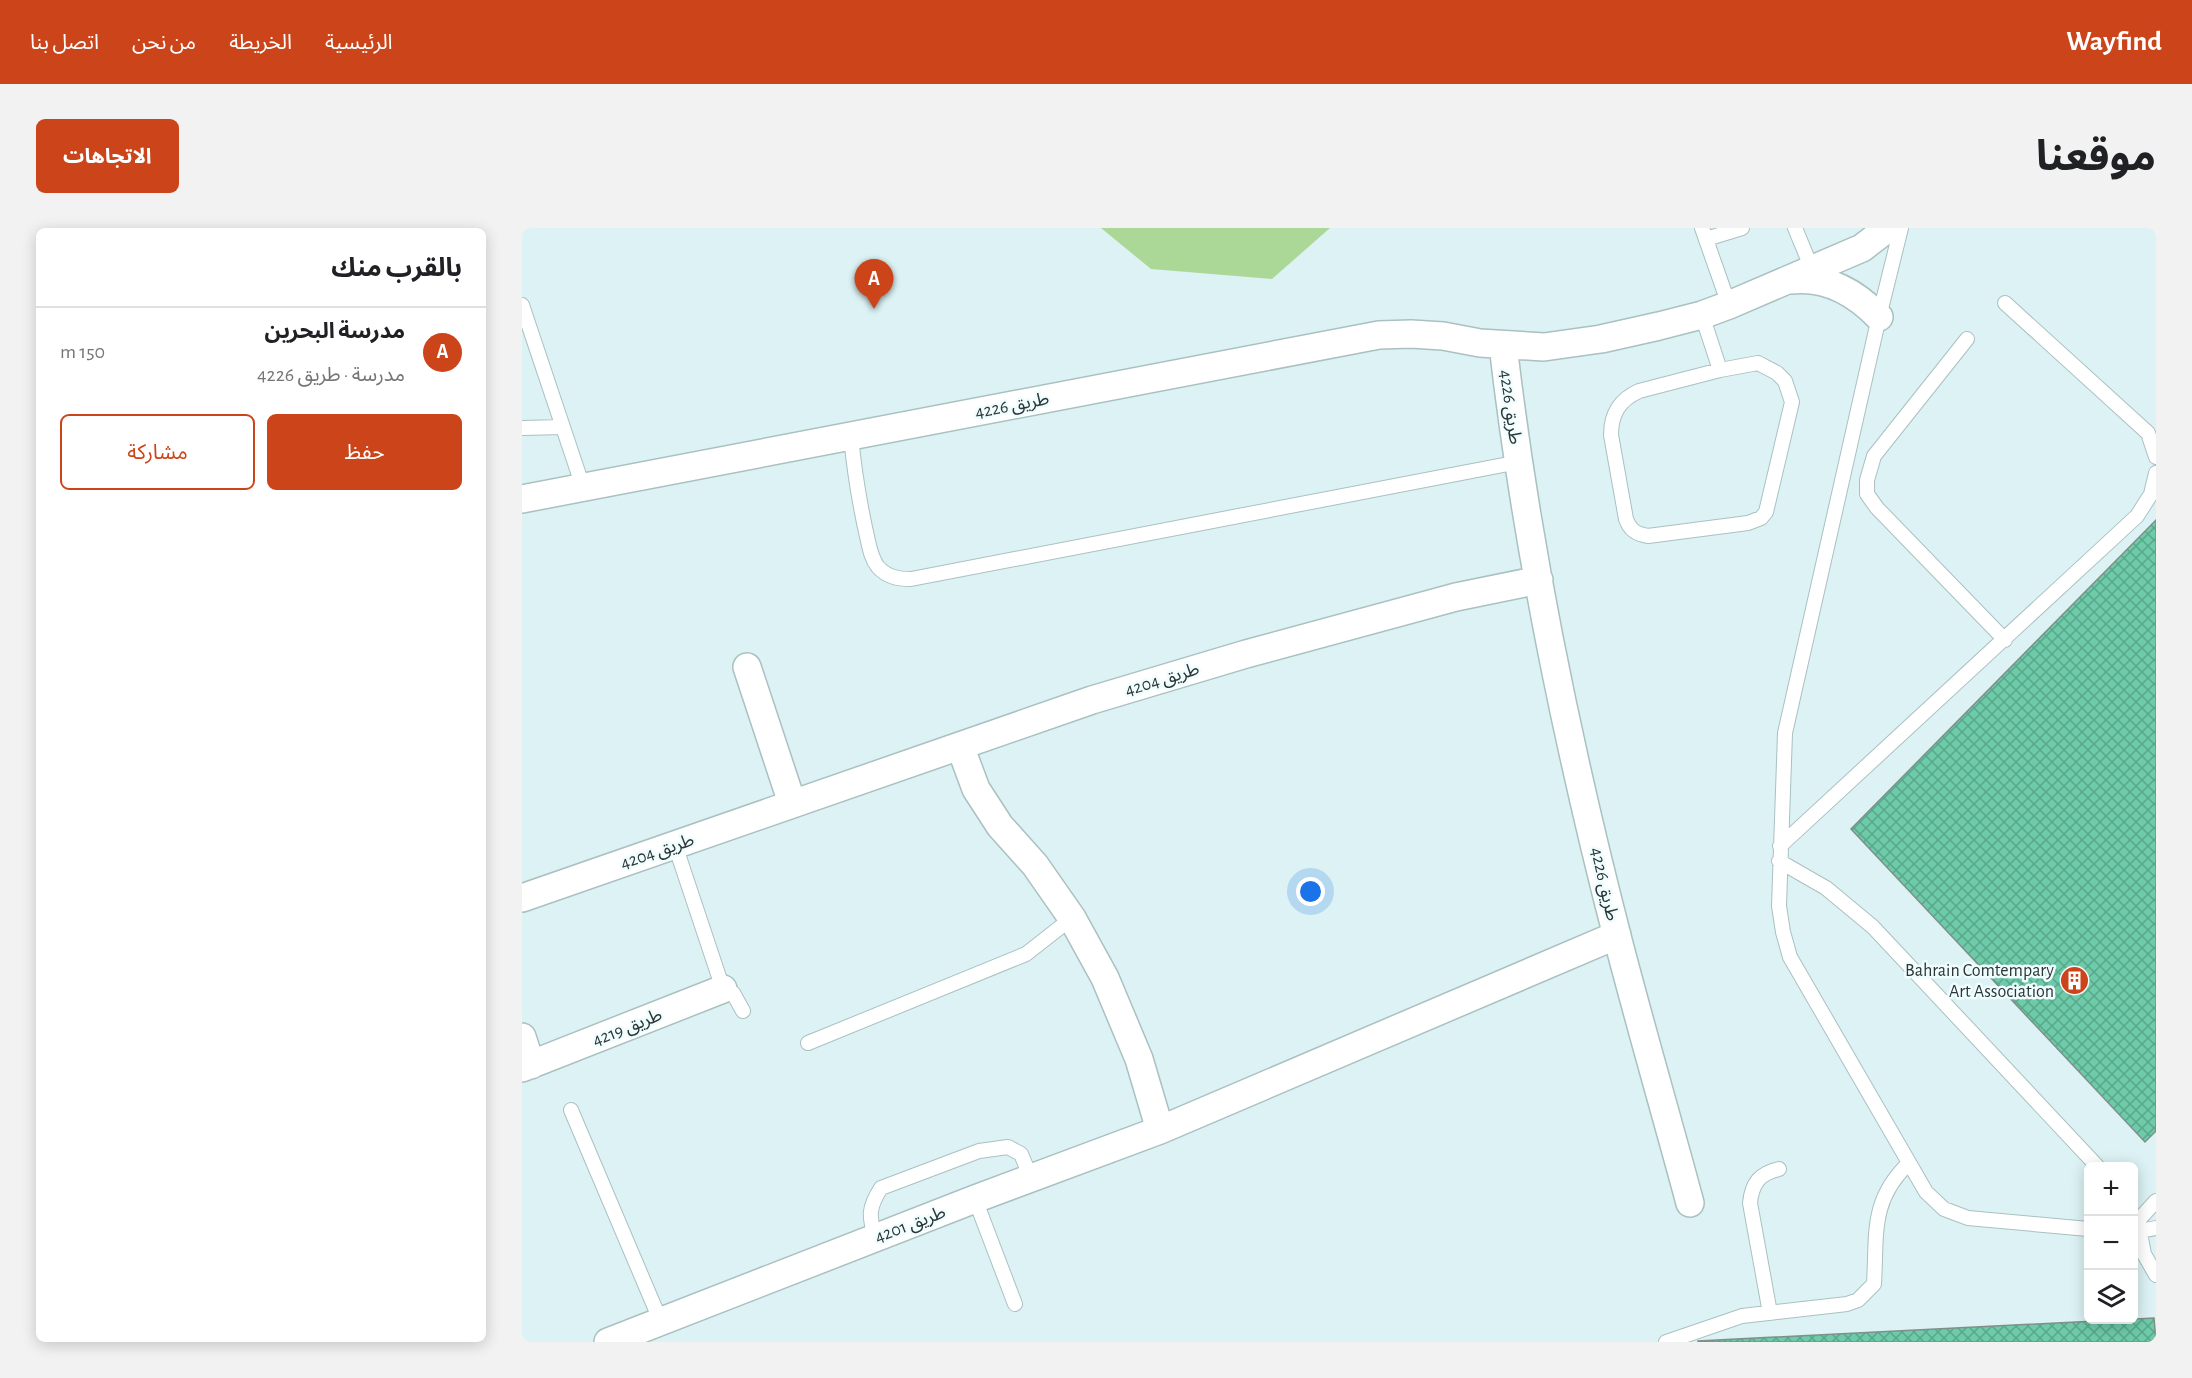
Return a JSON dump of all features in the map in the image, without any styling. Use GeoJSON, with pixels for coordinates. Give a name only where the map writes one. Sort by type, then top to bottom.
{"type":"FeatureCollection","features":[{"type":"Feature","properties":{"kind":"street","name":"طريق 4226"},"geometry":{"type":"LineString","coordinates":[[522,499],[1379,335],[1443,336],[1503,345],[1544,347],[1602,339],[1702,315],[1729,305],[1862,248],[1888,228]]}},
{"type":"Feature","properties":{"kind":"street","name":"طريق 4226"},"geometry":{"type":"LineString","coordinates":[[1781,281],[1801,279],[1821,281],[1839,287],[1854,294],[1879,317]]}},
{"type":"Feature","properties":{"kind":"street","name":"طريق 4226"},"geometry":{"type":"LineString","coordinates":[[1160,1130],[1617,935],[1566,720],[1519,462],[1503,345]]}},
{"type":"Feature","properties":{"kind":"street","name":"طريق 4204"},"geometry":{"type":"LineString","coordinates":[[522,898],[792,802],[1092,700],[1246,654],[1456,597],[1539,580]]}},
{"type":"Feature","properties":{"kind":"street"},"geometry":{"type":"LineString","coordinates":[[747,667],[792,802]]}},
{"type":"Feature","properties":{"kind":"street"},"geometry":{"type":"LineString","coordinates":[[960,746],[976,789],[1000,826],[1035,866],[1072,918],[1105,978],[1135,1049],[1160,1130]]}},
{"type":"Feature","properties":{"kind":"street"},"geometry":{"type":"LineString","coordinates":[[1617,935],[1690,1203]]}},
{"type":"Feature","properties":{"kind":"street","name":"طريق 4219"},"geometry":{"type":"LineString","coordinates":[[522,1037],[526,1067],[723,989]]}},
{"type":"Feature","properties":{"kind":"street","name":"طريق 4201"},"geometry":{"type":"LineString","coordinates":[[608,1342],[975,1199],[1160,1130]]}},
{"type":"Feature","properties":{"kind":"lane"},"geometry":{"type":"LineString","coordinates":[[1729,305],[1704,233],[1742,228]]}},
{"type":"Feature","properties":{"kind":"lane"},"geometry":{"type":"LineString","coordinates":[[1795,228],[1812,269]]}},
{"type":"Feature","properties":{"kind":"lane"},"geometry":{"type":"LineString","coordinates":[[1901,228],[1785,733],[1779,861],[1779,906],[1783,932],[1790,957],[1926,1192],[1944,1209],[1956,1215],[1979,1220],[2084,1229]]}},
{"type":"Feature","properties":{"kind":"lane"},"geometry":{"type":"LineString","coordinates":[[2004,303],[2148,433],[2156,457]]}},
{"type":"Feature","properties":{"kind":"lane"},"geometry":{"type":"LineString","coordinates":[[522,305],[584,487]]}},
{"type":"Feature","properties":{"kind":"lane"},"geometry":{"type":"LineString","coordinates":[[1702,315],[1720,370]]}},
{"type":"Feature","properties":{"kind":"lane"},"geometry":{"type":"LineString","coordinates":[[1967,339],[1874,456],[1867,480],[1867,494],[1877,508],[2005,640]]}},
{"type":"Feature","properties":{"kind":"lane"},"geometry":{"type":"LineString","coordinates":[[1758,363],[1778,373],[1789,391],[1792,402],[1766,512],[1761,518],[1748,523],[1648,536],[1640,535],[1633,530],[1626,519],[1611,435],[1611,423],[1615,412],[1621,402],[1639,391],[1720,370],[1758,363]]}},
{"type":"Feature","properties":{"kind":"lane"},"geometry":{"type":"LineString","coordinates":[[522,428],[563,427]]}},
{"type":"Feature","properties":{"kind":"lane"},"geometry":{"type":"LineString","coordinates":[[851,436],[857,493],[872,558],[888,575],[900,579],[911,579],[1519,462]]}},
{"type":"Feature","properties":{"kind":"lane"},"geometry":{"type":"LineString","coordinates":[[1780,846],[2138,516],[2151,494],[2156,473]]}},
{"type":"Feature","properties":{"kind":"lane"},"geometry":{"type":"LineString","coordinates":[[675,845],[723,989],[733,993],[743,1011]]}},
{"type":"Feature","properties":{"kind":"lane"},"geometry":{"type":"LineString","coordinates":[[1779,861],[1826,888],[1873,927],[2092,1162]]}},
{"type":"Feature","properties":{"kind":"lane"},"geometry":{"type":"LineString","coordinates":[[808,1043],[1026,954],[1072,918]]}},
{"type":"Feature","properties":{"kind":"lane"},"geometry":{"type":"LineString","coordinates":[[571,1110],[661,1322]]}},
{"type":"Feature","properties":{"kind":"lane"},"geometry":{"type":"LineString","coordinates":[[875,1238],[869,1215],[873,1200],[880,1188],[979,1151],[1008,1147],[1021,1154],[1030,1178]]}},
{"type":"Feature","properties":{"kind":"lane"},"geometry":{"type":"LineString","coordinates":[[1666,1342],[1742,1316],[1846,1304],[1858,1300],[1874,1284],[1879,1210],[1885,1192],[1896,1176],[1910,1163]]}},
{"type":"Feature","properties":{"kind":"lane"},"geometry":{"type":"LineString","coordinates":[[1770,1313],[1750,1203],[1751,1192],[1761,1175],[1779,1168]]}},
{"type":"Feature","properties":{"kind":"lane"},"geometry":{"type":"LineString","coordinates":[[975,1199],[1015,1304]]}},
{"type":"Feature","properties":{"kind":"lane"},"geometry":{"type":"LineString","coordinates":[[2138,1227],[2156,1201]]}},
{"type":"Feature","properties":{"kind":"lane"},"geometry":{"type":"LineString","coordinates":[[2138,1230],[2156,1228]]}},
{"type":"Feature","properties":{"kind":"lane"},"geometry":{"type":"LineString","coordinates":[[2138,1236],[2144,1254],[2156,1275]]}},
{"type":"Feature","properties":{"kind":"green space"},"geometry":{"type":"Polygon","coordinates":[[[1101,228],[1330,228],[1272,279],[1151,269],[1101,228]]]}},
{"type":"Feature","properties":{"kind":"building","name":"Bahrain Comtempary Art Association"},"geometry":{"type":"Polygon","coordinates":[[[2156,520],[2156,1131],[2145,1142],[1851,829],[2156,520]]]}},
{"type":"Feature","properties":{"kind":"building"},"geometry":{"type":"Polygon","coordinates":[[[2154,1318],[2156,1342],[1698,1342],[2084,1322],[2084,1324],[2138,1324],[2138,1319],[2154,1318]]]}},
{"type":"Feature","properties":{"kind":"place","name":"مدرسة البحرين"},"geometry":{"type":"Point","coordinates":[874,309]}},
{"type":"Feature","properties":{"kind":"place","name":"Bahrain Comtempary Art Association"},"geometry":{"type":"Point","coordinates":[2075,980]}}]}
